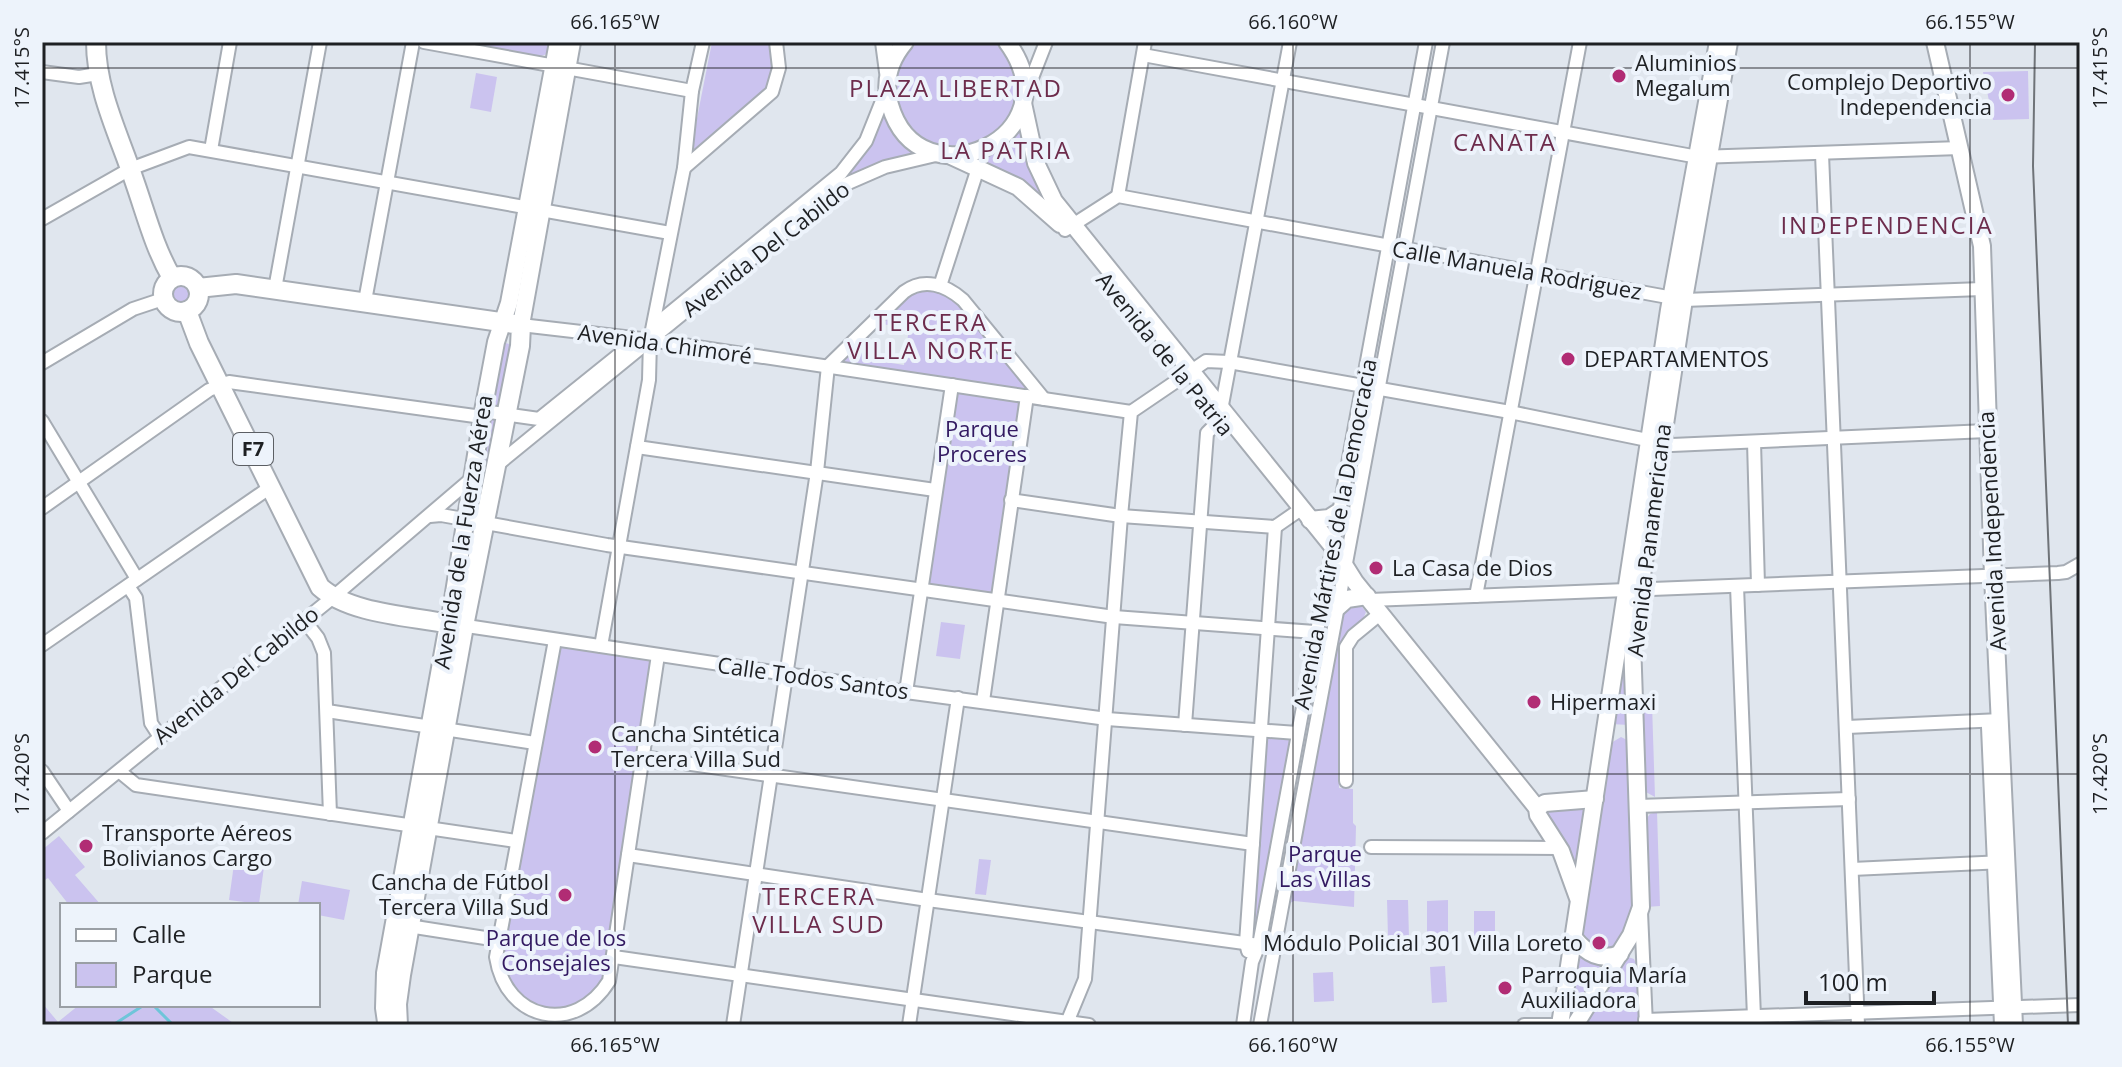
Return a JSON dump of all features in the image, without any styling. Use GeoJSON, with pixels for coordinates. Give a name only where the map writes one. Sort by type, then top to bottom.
{"type":"FeatureCollection","features":[{"type":"Feature","properties":{"kind":"highway"},"geometry":{"type":"LineString","coordinates":[[96,42],[98,74],[156,248],[172,278]]}},
{"type":"Feature","properties":{"kind":"highway"},"geometry":{"type":"LineString","coordinates":[[187,277],[198,288],[197,302],[187,311],[173,310],[163,299],[164,287],[172,278],[187,277]]}},
{"type":"Feature","properties":{"kind":"highway","name":"Avenida Chimoré"},"geometry":{"type":"LineString","coordinates":[[198,288],[227,284],[275,289],[512,323]]}},
{"type":"Feature","properties":{"kind":"highway","name":"F7"},"geometry":{"type":"LineString","coordinates":[[187,311],[199,343],[320,587],[332,598]]}},
{"type":"Feature","properties":{"kind":"highway","name":"Avenida de la Fuerza Aérea"},"geometry":{"type":"LineString","coordinates":[[398,1025],[403,925],[456,625],[486,525],[520,346],[512,323]]}},
{"type":"Feature","properties":{"kind":"highway","name":"Calle Todos Santos"},"geometry":{"type":"LineString","coordinates":[[332,598],[365,608],[456,625]]}},
{"type":"Feature","properties":{"kind":"highway","name":"Avenida de la Fuerza Aérea"},"geometry":{"type":"LineString","coordinates":[[387,1025],[385,982],[403,925]]}},
{"type":"Feature","properties":{"kind":"main road","name":"Avenida de la Fuerza Aérea"},"geometry":{"type":"LineString","coordinates":[[456,625],[470,480],[496,342],[512,323],[509,303],[534,208],[560,67],[558,42]]}},
{"type":"Feature","properties":{"kind":"main road","name":"Avenida de la Fuerza Aérea"},"geometry":{"type":"LineString","coordinates":[[560,67],[572,42]]}},
{"type":"Feature","properties":{"kind":"main road"},"geometry":{"type":"LineString","coordinates":[[884,42],[888,81]]}},
{"type":"Feature","properties":{"kind":"main road"},"geometry":{"type":"LineString","coordinates":[[888,81],[893,59],[905,42]]}},
{"type":"Feature","properties":{"kind":"main road","name":"Avenida de la Patria"},"geometry":{"type":"LineString","coordinates":[[1007,42],[1022,67],[1024,100],[1036,163],[1069,228],[1537,808],[1538,815],[1559,848],[1579,904]]}},
{"type":"Feature","properties":{"kind":"main road","name":"Avenida Panamericana"},"geometry":{"type":"LineString","coordinates":[[1704,157],[1718,42]]}},
{"type":"Feature","properties":{"kind":"main road","name":"Avenida Panamericana"},"geometry":{"type":"LineString","coordinates":[[1560,1024],[1677,299],[1729,42]]}},
{"type":"Feature","properties":{"kind":"main road","name":"Avenida Independencia"},"geometry":{"type":"LineString","coordinates":[[1926,42],[1982,246],[1977,289],[1982,432],[2008,1006],[2014,1025]]}},
{"type":"Feature","properties":{"kind":"main road","name":"Avenida Independencia"},"geometry":{"type":"LineString","coordinates":[[1935,42],[1954,148]]}},
{"type":"Feature","properties":{"kind":"main road","name":"Avenida de la Patria"},"geometry":{"type":"LineString","coordinates":[[888,81],[891,110],[902,130],[919,145],[1018,187],[1069,228]]}},
{"type":"Feature","properties":{"kind":"main road"},"geometry":{"type":"LineString","coordinates":[[945,155],[979,152],[993,146],[1013,126],[1024,100]]}},
{"type":"Feature","properties":{"kind":"main road"},"geometry":{"type":"LineString","coordinates":[[1301,515],[1329,518],[1340,511]]}},
{"type":"Feature","properties":{"kind":"main road","name":"Avenida Panamericana"},"geometry":{"type":"LineString","coordinates":[[1575,1025],[1620,954],[1641,907],[1632,591]]}},
{"type":"Feature","properties":{"kind":"main road"},"geometry":{"type":"LineString","coordinates":[[1338,607],[1347,599],[1373,603]]}},
{"type":"Feature","properties":{"kind":"main road"},"geometry":{"type":"LineString","coordinates":[[1605,731],[1635,731]]}},
{"type":"Feature","properties":{"kind":"main road"},"geometry":{"type":"LineString","coordinates":[[1537,808],[1545,803],[1595,799]]}},
{"type":"Feature","properties":{"kind":"main road"},"geometry":{"type":"LineString","coordinates":[[1574,938],[1590,954],[1602,957],[1620,954]]}},
{"type":"Feature","properties":{"kind":"main road","name":"Avenida Independencia"},"geometry":{"type":"LineString","coordinates":[[2003,1025],[2008,1006]]}},
{"type":"Feature","properties":{"kind":"street"},"geometry":{"type":"LineString","coordinates":[[211,150],[230,42]]}},
{"type":"Feature","properties":{"kind":"street"},"geometry":{"type":"LineString","coordinates":[[275,289],[320,42]]}},
{"type":"Feature","properties":{"kind":"street"},"geometry":{"type":"LineString","coordinates":[[365,301],[413,42]]}},
{"type":"Feature","properties":{"kind":"street"},"geometry":{"type":"LineString","coordinates":[[424,42],[692,91]]}},
{"type":"Feature","properties":{"kind":"street"},"geometry":{"type":"LineString","coordinates":[[601,646],[649,380],[644,340],[653,326],[684,168],[692,91],[703,42]]}},
{"type":"Feature","properties":{"kind":"street"},"geometry":{"type":"LineString","coordinates":[[684,168],[772,92],[779,68],[776,42]]}},
{"type":"Feature","properties":{"kind":"street"},"geometry":{"type":"LineString","coordinates":[[1024,100],[1046,42]]}},
{"type":"Feature","properties":{"kind":"street"},"geometry":{"type":"LineString","coordinates":[[1185,725],[1207,433],[1220,415],[1290,42]]}},
{"type":"Feature","properties":{"kind":"street","name":"Avenida Mártires de la Democracia"},"geometry":{"type":"LineString","coordinates":[[1253,944],[1340,511],[1426,42]]}},
{"type":"Feature","properties":{"kind":"street","name":"Avenida Mártires de la Democracia"},"geometry":{"type":"LineString","coordinates":[[1260,1025],[1338,607],[1348,574],[1378,391],[1443,42]]}},
{"type":"Feature","properties":{"kind":"street"},"geometry":{"type":"LineString","coordinates":[[1476,596],[1580,42]]}},
{"type":"Feature","properties":{"kind":"street"},"geometry":{"type":"LineString","coordinates":[[1069,228],[1118,196],[1144,48],[1414,106],[1704,157],[1954,148]]}},
{"type":"Feature","properties":{"kind":"street"},"geometry":{"type":"LineString","coordinates":[[42,72],[79,77],[98,74]]}},
{"type":"Feature","properties":{"kind":"street","name":"Avenida Del Cabildo"},"geometry":{"type":"LineString","coordinates":[[653,326],[841,173],[866,141],[888,81]]}},
{"type":"Feature","properties":{"kind":"street"},"geometry":{"type":"LineString","coordinates":[[42,219],[130,169],[189,147],[670,233]]}},
{"type":"Feature","properties":{"kind":"street"},"geometry":{"type":"LineString","coordinates":[[1822,154],[1858,1018]]}},
{"type":"Feature","properties":{"kind":"street","name":"Avenida Del Cabildo"},"geometry":{"type":"LineString","coordinates":[[221,385],[237,382],[539,419],[846,184],[885,167],[945,155]]}},
{"type":"Feature","properties":{"kind":"street"},"geometry":{"type":"LineString","coordinates":[[940,286],[978,168]]}},
{"type":"Feature","properties":{"kind":"street","name":"Calle Manuela Rodriguez"},"geometry":{"type":"LineString","coordinates":[[1118,196],[1677,299],[1977,289]]}},
{"type":"Feature","properties":{"kind":"street"},"geometry":{"type":"LineString","coordinates":[[733,1025],[817,472],[828,366],[912,286],[940,286],[950,289],[963,300],[1044,399]]}},
{"type":"Feature","properties":{"kind":"street"},"geometry":{"type":"LineString","coordinates":[[42,363],[133,309],[163,299]]}},
{"type":"Feature","properties":{"kind":"street","name":"Avenida Chimoré"},"geometry":{"type":"LineString","coordinates":[[512,323],[828,366],[1131,412]]}},
{"type":"Feature","properties":{"kind":"street","name":"Avenida Del Cabildo"},"geometry":{"type":"LineString","coordinates":[[497,465],[644,340]]}},
{"type":"Feature","properties":{"kind":"street"},"geometry":{"type":"LineString","coordinates":[[1067,1024],[1085,979],[1091,923],[1131,412],[1206,361],[1229,362],[1378,391],[1510,412],[1672,445],[1982,432]]}},
{"type":"Feature","properties":{"kind":"street"},"geometry":{"type":"LineString","coordinates":[[42,508],[209,390],[221,385]]}},
{"type":"Feature","properties":{"kind":"street"},"geometry":{"type":"LineString","coordinates":[[906,692],[952,385]]}},
{"type":"Feature","properties":{"kind":"street"},"geometry":{"type":"LineString","coordinates":[[983,701],[1027,396]]}},
{"type":"Feature","properties":{"kind":"street"},"geometry":{"type":"LineString","coordinates":[[42,421],[80,482],[133,582],[151,723],[160,737]]}},
{"type":"Feature","properties":{"kind":"street"},"geometry":{"type":"LineString","coordinates":[[1754,442],[1758,585]]}},
{"type":"Feature","properties":{"kind":"street"},"geometry":{"type":"LineString","coordinates":[[637,447],[935,490]]}},
{"type":"Feature","properties":{"kind":"street","name":"Avenida Del Cabildo"},"geometry":{"type":"LineString","coordinates":[[42,833],[332,598],[470,480]]}},
{"type":"Feature","properties":{"kind":"street"},"geometry":{"type":"LineString","coordinates":[[42,645],[272,486]]}},
{"type":"Feature","properties":{"kind":"street"},"geometry":{"type":"LineString","coordinates":[[1011,500],[1121,516],[1275,527],[1301,515]]}},
{"type":"Feature","properties":{"kind":"street"},"geometry":{"type":"LineString","coordinates":[[430,516],[441,515],[619,546],[1114,617],[1315,632]]}},
{"type":"Feature","properties":{"kind":"street"},"geometry":{"type":"LineString","coordinates":[[1243,1025],[1252,962],[1253,844],[1275,527]]}},
{"type":"Feature","properties":{"kind":"street"},"geometry":{"type":"LineString","coordinates":[[1346,781],[1346,647],[1373,603],[1476,596],[2058,573],[2080,564]]}},
{"type":"Feature","properties":{"kind":"street"},"geometry":{"type":"LineString","coordinates":[[1737,586],[1754,1017]]}},
{"type":"Feature","properties":{"kind":"street"},"geometry":{"type":"LineString","coordinates":[[304,620],[318,638],[324,653],[330,814]]}},
{"type":"Feature","properties":{"kind":"street","name":"Calle Todos Santos"},"geometry":{"type":"LineString","coordinates":[[456,625],[1107,719],[1297,733]]}},
{"type":"Feature","properties":{"kind":"street"},"geometry":{"type":"LineString","coordinates":[[555,640],[496,957],[507,991],[548,1020],[588,1006],[601,995],[609,981],[658,655]]}},
{"type":"Feature","properties":{"kind":"street"},"geometry":{"type":"LineString","coordinates":[[909,1025],[958,698]]}},
{"type":"Feature","properties":{"kind":"street"},"geometry":{"type":"LineString","coordinates":[[327,711],[535,743]]}},
{"type":"Feature","properties":{"kind":"street"},"geometry":{"type":"LineString","coordinates":[[1847,727],[1996,720]]}},
{"type":"Feature","properties":{"kind":"street"},"geometry":{"type":"LineString","coordinates":[[642,757],[1253,844]]}},
{"type":"Feature","properties":{"kind":"street"},"geometry":{"type":"LineString","coordinates":[[42,771],[69,811]]}},
{"type":"Feature","properties":{"kind":"street"},"geometry":{"type":"LineString","coordinates":[[119,771],[136,785],[516,841]]}},
{"type":"Feature","properties":{"kind":"street"},"geometry":{"type":"LineString","coordinates":[[1638,806],[1849,799]]}},
{"type":"Feature","properties":{"kind":"street"},"geometry":{"type":"LineString","coordinates":[[1371,847],[1559,848]]}},
{"type":"Feature","properties":{"kind":"street"},"geometry":{"type":"LineString","coordinates":[[628,855],[1253,944]]}},
{"type":"Feature","properties":{"kind":"street"},"geometry":{"type":"LineString","coordinates":[[1852,869],[2002,862]]}},
{"type":"Feature","properties":{"kind":"street"},"geometry":{"type":"LineString","coordinates":[[1641,907],[1646,1023],[1754,1017],[1858,1018],[2008,1006],[2080,1005]]}},
{"type":"Feature","properties":{"kind":"street"},"geometry":{"type":"LineString","coordinates":[[403,925],[498,940]]}},
{"type":"Feature","properties":{"kind":"street"},"geometry":{"type":"LineString","coordinates":[[1620,954],[1630,950],[1643,953]]}},
{"type":"Feature","properties":{"kind":"street"},"geometry":{"type":"LineString","coordinates":[[614,957],[1089,1025]]}},
{"type":"Feature","properties":{"kind":"street"},"geometry":{"type":"LineString","coordinates":[[1524,1025],[1569,1025]]}},
{"type":"Feature","properties":{"kind":"green space"},"geometry":{"type":"Polygon","coordinates":[[[457,42],[554,42],[550,53],[541,56],[457,42]]]}},
{"type":"Feature","properties":{"kind":"green space"},"geometry":{"type":"Polygon","coordinates":[[[712,42],[773,42],[775,52],[771,86],[689,159],[712,42]]]}},
{"type":"Feature","properties":{"kind":"green space"},"geometry":{"type":"Polygon","coordinates":[[[918,42],[995,42],[1011,67],[1016,91],[1010,113],[997,130],[979,142],[957,147],[935,144],[910,126],[899,107],[896,84],[904,58],[918,42]]]}},
{"type":"Feature","properties":{"kind":"green space","name":"Complejo Deportivo Independencia"},"geometry":{"type":"Polygon","coordinates":[[[2028,71],[2029,119],[1993,120],[1983,72],[2028,71]]]}},
{"type":"Feature","properties":{"kind":"green space"},"geometry":{"type":"Polygon","coordinates":[[[476,73],[497,77],[491,112],[470,108],[476,73]]]}},
{"type":"Feature","properties":{"kind":"green space"},"geometry":{"type":"Polygon","coordinates":[[[883,113],[898,139],[919,155],[836,185],[883,113]]]}},
{"type":"Feature","properties":{"kind":"green space"},"geometry":{"type":"Polygon","coordinates":[[[1022,127],[1052,207],[978,162],[1003,148],[1022,127]]]}},
{"type":"Feature","properties":{"kind":"green space"},"geometry":{"type":"Polygon","coordinates":[[[181,281],[190,285],[194,294],[190,303],[181,307],[172,303],[168,294],[172,285],[181,281]]]}},
{"type":"Feature","properties":{"kind":"green space","name":"Parque Proceres"},"geometry":{"type":"Polygon","coordinates":[[[922,290],[946,294],[964,309],[1028,390],[843,364],[840,361],[910,293],[922,290]],[[881,324],[869,335],[866,359],[904,365],[909,328],[881,324]]]}},
{"type":"Feature","properties":{"kind":"green space"},"geometry":{"type":"Polygon","coordinates":[[[502,342],[513,345],[501,405],[496,406],[492,403],[502,342]]]}},
{"type":"Feature","properties":{"kind":"green space","name":"Parque Proceres"},"geometry":{"type":"Polygon","coordinates":[[[960,393],[1015,399],[1021,407],[992,595],[927,585],[954,398],[960,393]]]}},
{"type":"Feature","properties":{"kind":"green space"},"geometry":{"type":"Polygon","coordinates":[[[489,420],[497,420],[480,515],[475,515],[473,512],[489,420]]]}},
{"type":"Feature","properties":{"kind":"green space"},"geometry":{"type":"Polygon","coordinates":[[[1630,596],[1629,725],[1611,724],[1630,596]]]}},
{"type":"Feature","properties":{"kind":"green space","name":"Parque Las Villas"},"geometry":{"type":"Polygon","coordinates":[[[1359,603],[1366,612],[1349,633],[1339,788],[1353,789],[1353,823],[1356,826],[1354,907],[1290,903],[1342,609],[1359,603]]]}},
{"type":"Feature","properties":{"kind":"green space"},"geometry":{"type":"Polygon","coordinates":[[[941,622],[965,625],[960,659],[936,656],[941,622]]]}},
{"type":"Feature","properties":{"kind":"green space","name":"Parque de los Consejales"},"geometry":{"type":"Polygon","coordinates":[[[565,646],[649,658],[652,662],[604,978],[578,1005],[555,1009],[533,1002],[514,988],[506,975],[502,953],[558,648],[565,646]]]}},
{"type":"Feature","properties":{"kind":"green space"},"geometry":{"type":"Polygon","coordinates":[[[1638,704],[1652,704],[1655,797],[1644,791],[1638,704]]]}},
{"type":"Feature","properties":{"kind":"green space","name":"Parque Las Villas"},"geometry":{"type":"Polygon","coordinates":[[[1292,737],[1256,939],[1251,941],[1266,738],[1292,737]]]}},
{"type":"Feature","properties":{"kind":"green space"},"geometry":{"type":"Polygon","coordinates":[[[1621,737],[1630,746],[1633,911],[1630,925],[1613,948],[1594,949],[1581,930],[1611,743],[1621,737]]]}},
{"type":"Feature","properties":{"kind":"green space"},"geometry":{"type":"Polygon","coordinates":[[[1578,804],[1586,808],[1575,867],[1544,811],[1578,804]]]}},
{"type":"Feature","properties":{"kind":"green space"},"geometry":{"type":"Polygon","coordinates":[[[1657,812],[1660,906],[1646,907],[1645,821],[1650,814],[1657,812]]]}},
{"type":"Feature","properties":{"kind":"green space"},"geometry":{"type":"Polygon","coordinates":[[[59,836],[85,867],[75,875],[99,903],[67,903],[48,878],[42,882],[42,850],[59,836]]]}},
{"type":"Feature","properties":{"kind":"green space"},"geometry":{"type":"Polygon","coordinates":[[[979,859],[991,860],[986,895],[975,894],[979,859]]]}},
{"type":"Feature","properties":{"kind":"green space"},"geometry":{"type":"Polygon","coordinates":[[[234,864],[264,867],[259,903],[229,900],[234,864]]]}},
{"type":"Feature","properties":{"kind":"green space"},"geometry":{"type":"Polygon","coordinates":[[[302,881],[350,890],[344,920],[320,915],[320,903],[298,903],[302,881]]]}},
{"type":"Feature","properties":{"kind":"green space"},"geometry":{"type":"Polygon","coordinates":[[[1387,900],[1408,900],[1409,938],[1388,938],[1387,900]]]}},
{"type":"Feature","properties":{"kind":"green space"},"geometry":{"type":"Polygon","coordinates":[[[1448,900],[1448,938],[1427,939],[1427,901],[1448,900]]]}},
{"type":"Feature","properties":{"kind":"green space"},"geometry":{"type":"Polygon","coordinates":[[[1474,911],[1495,911],[1495,940],[1474,940],[1474,911]]]}},
{"type":"Feature","properties":{"kind":"green space"},"geometry":{"type":"Polygon","coordinates":[[[1580,955],[1605,964],[1573,1011],[1570,1009],[1577,957],[1580,955]]]}},
{"type":"Feature","properties":{"kind":"green space"},"geometry":{"type":"Polygon","coordinates":[[[1628,957],[1634,959],[1637,966],[1639,1025],[1583,1025],[1628,957]]]}},
{"type":"Feature","properties":{"kind":"green space"},"geometry":{"type":"Polygon","coordinates":[[[1445,966],[1447,1002],[1432,1003],[1430,967],[1445,966]]]}},
{"type":"Feature","properties":{"kind":"green space"},"geometry":{"type":"Polygon","coordinates":[[[1333,972],[1334,1001],[1314,1002],[1313,973],[1333,972]]]}},
{"type":"Feature","properties":{"kind":"green space"},"geometry":{"type":"Polygon","coordinates":[[[42,1003],[58,1022],[77,1007],[211,1007],[236,1025],[42,1025],[42,1003]]]}},
{"type":"Feature","properties":{"kind":"waterway"},"geometry":{"type":"LineString","coordinates":[[113,1025],[141,1007]]}},
{"type":"Feature","properties":{"kind":"waterway"},"geometry":{"type":"LineString","coordinates":[[155,1007],[173,1025]]}},
{"type":"Feature","properties":{"kind":"tram line"},"geometry":{"type":"LineString","coordinates":[[2035,42],[2033,166],[2068,1025]]}},
{"type":"Feature","properties":{"kind":"place","name":"Aluminios Megalum"},"geometry":{"type":"Point","coordinates":[1619,76]}},
{"type":"Feature","properties":{"kind":"place","name":"Complejo Deportivo Independencia"},"geometry":{"type":"Point","coordinates":[2008,95]}},
{"type":"Feature","properties":{"kind":"place","name":"DEPARTAMENTOS"},"geometry":{"type":"Point","coordinates":[1568,359]}},
{"type":"Feature","properties":{"kind":"place","name":"La Casa de Dios"},"geometry":{"type":"Point","coordinates":[1376,568]}},
{"type":"Feature","properties":{"kind":"place","name":"Hipermaxi"},"geometry":{"type":"Point","coordinates":[1534,702]}},
{"type":"Feature","properties":{"kind":"place","name":"Cancha Sintética Tercera Villa Sud"},"geometry":{"type":"Point","coordinates":[595,747]}},
{"type":"Feature","properties":{"kind":"place","name":"Transporte Aéreos Bolivianos Cargo"},"geometry":{"type":"Point","coordinates":[86,846]}},
{"type":"Feature","properties":{"kind":"place","name":"Cancha de Fútbol Tercera Villa Sud"},"geometry":{"type":"Point","coordinates":[565,895]}},
{"type":"Feature","properties":{"kind":"place","name":"Módulo Policial 301 Villa Loreto"},"geometry":{"type":"Point","coordinates":[1599,943]}},
{"type":"Feature","properties":{"kind":"place","name":"Parroquia María Auxiliadora"},"geometry":{"type":"Point","coordinates":[1505,988]}},
{"type":"Feature","properties":{"kind":"district","name":"PLAZA LIBERTAD"},"geometry":{"type":"Point","coordinates":[956,89]}},
{"type":"Feature","properties":{"kind":"district","name":"CANATA"},"geometry":{"type":"Point","coordinates":[1505,143]}},
{"type":"Feature","properties":{"kind":"district","name":"LA PATRIA"},"geometry":{"type":"Point","coordinates":[1006,151]}},
{"type":"Feature","properties":{"kind":"district","name":"INDEPENDENCIA"},"geometry":{"type":"Point","coordinates":[1887,226]}},
{"type":"Feature","properties":{"kind":"district","name":"TERCERA VILLA NORTE"},"geometry":{"type":"Point","coordinates":[931,337]}},
{"type":"Feature","properties":{"kind":"district","name":"TERCERA VILLA SUD"},"geometry":{"type":"Point","coordinates":[819,911]}}]}
